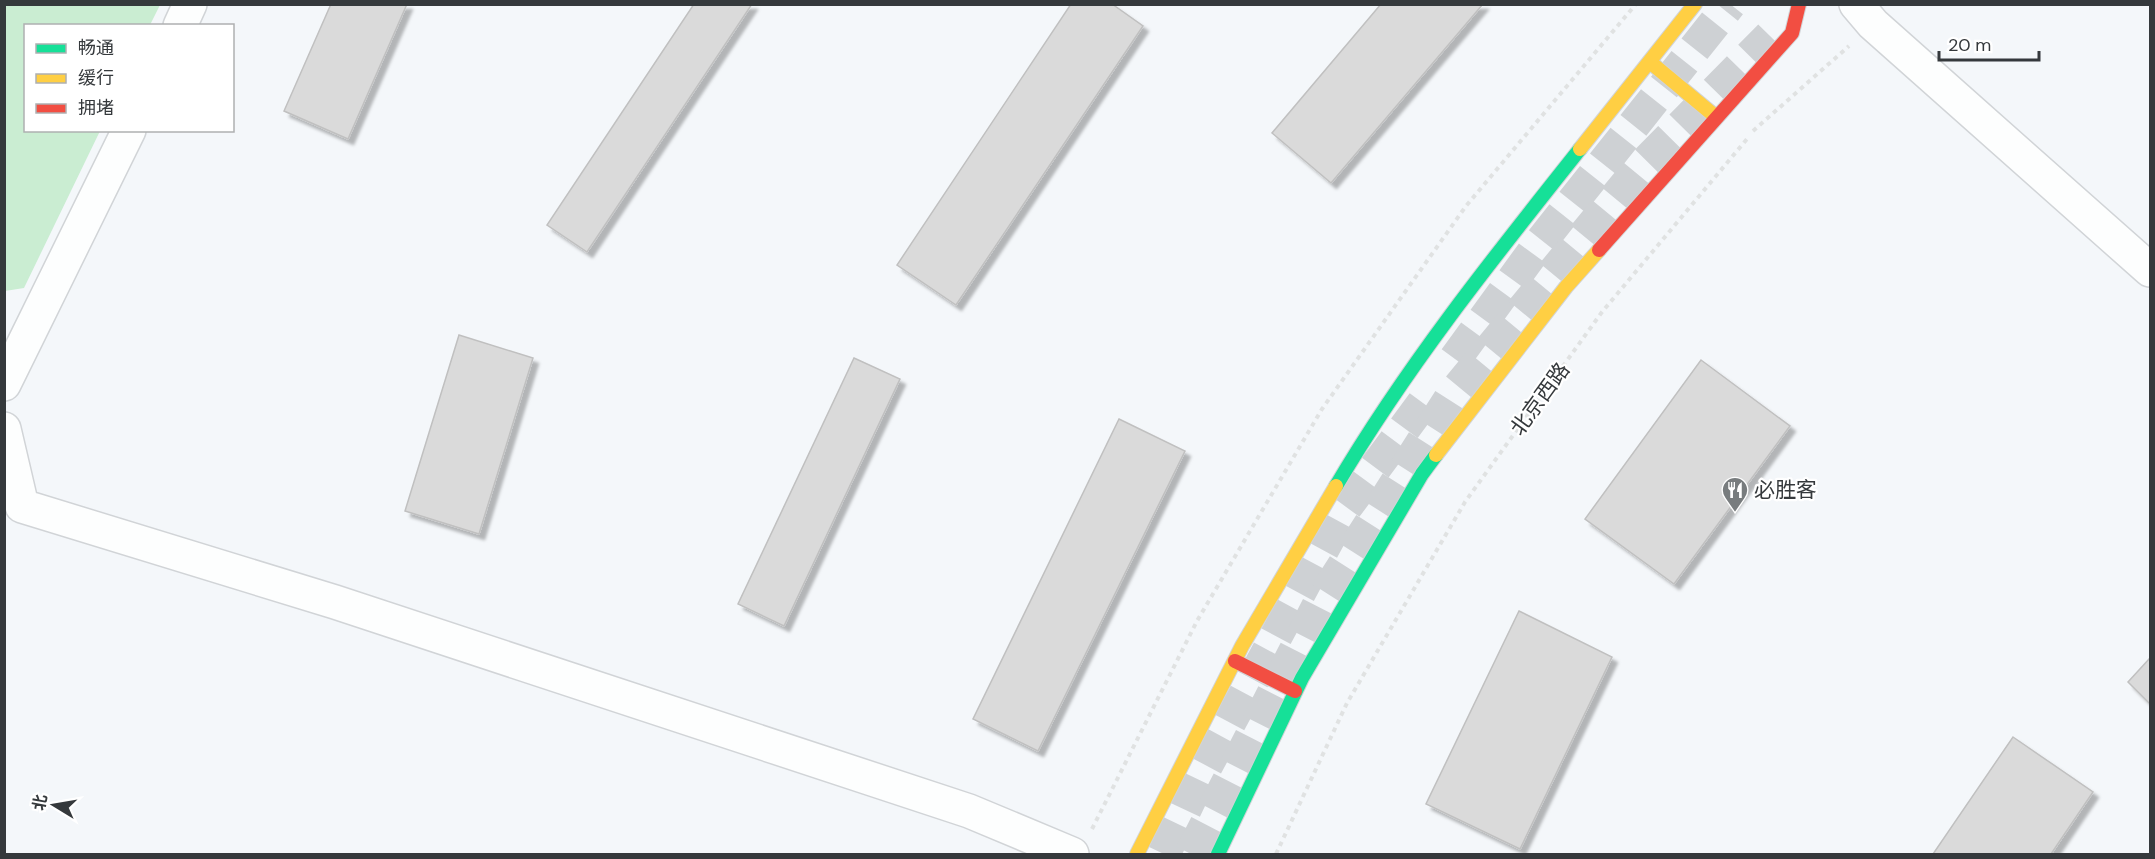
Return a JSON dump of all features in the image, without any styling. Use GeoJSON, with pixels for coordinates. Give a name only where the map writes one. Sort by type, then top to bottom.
{"type":"FeatureCollection","features":[{"type":"Feature","properties":{"kind":"main road"},"geometry":{"type":"LineString","coordinates":[[1218,855],[1295,691],[1422,474],[1566,287],[1792,33],[1798,4]]}},
{"type":"Feature","properties":{"kind":"main road"},"geometry":{"type":"LineString","coordinates":[[1137,855],[1235,661],[1365,437],[1508,239],[1650,62],[1682,12]]}},
{"type":"Feature","properties":{"kind":"main road"},"geometry":{"type":"LineString","coordinates":[[1650,62],[1716,117]]}},
{"type":"Feature","properties":{"kind":"main road"},"geometry":{"type":"LineString","coordinates":[[1235,661],[1295,691]]}},
{"type":"Feature","properties":{"kind":"street"},"geometry":{"type":"LineString","coordinates":[[181,24],[190,4]]}},
{"type":"Feature","properties":{"kind":"street"},"geometry":{"type":"LineString","coordinates":[[1864,14],[2151,270]]}},
{"type":"Feature","properties":{"kind":"street"},"geometry":{"type":"LineString","coordinates":[[4,384],[128,132]]}},
{"type":"Feature","properties":{"kind":"street"},"geometry":{"type":"LineString","coordinates":[[4,429],[13,516],[346,606],[969,811],[1072,855]]}},
{"type":"Feature","properties":{"kind":"path","name":"北京西路"},"geometry":{"type":"LineString","coordinates":[[1276,855],[1347,703],[1465,502],[1602,312],[1753,131],[1864,14]]}},
{"type":"Feature","properties":{"kind":"green space"},"geometry":{"type":"Polygon","coordinates":[[[4,5],[160,5],[150,24],[24,24],[24,132],[100,132],[24,288],[5,291],[4,5]]]}},
{"type":"Feature","properties":{"kind":"building"},"geometry":{"type":"Polygon","coordinates":[[[331,4],[407,4],[348,139],[284,111],[331,4]]]}},
{"type":"Feature","properties":{"kind":"building"},"geometry":{"type":"Polygon","coordinates":[[[694,4],[752,4],[587,252],[547,225],[694,4]]]}},
{"type":"Feature","properties":{"kind":"building"},"geometry":{"type":"Polygon","coordinates":[[[1071,4],[1112,4],[1143,26],[956,305],[897,265],[1071,4]]]}},
{"type":"Feature","properties":{"kind":"building"},"geometry":{"type":"Polygon","coordinates":[[[1381,4],[1483,4],[1331,183],[1272,133],[1381,4]]]}},
{"type":"Feature","properties":{"kind":"building"},"geometry":{"type":"Polygon","coordinates":[[[459,335],[533,358],[479,534],[405,511],[459,335]]]}},
{"type":"Feature","properties":{"kind":"building"},"geometry":{"type":"Polygon","coordinates":[[[854,358],[900,379],[784,626],[738,604],[854,358]]]}},
{"type":"Feature","properties":{"kind":"building"},"geometry":{"type":"Polygon","coordinates":[[[1701,360],[1790,426],[1674,584],[1585,519],[1701,360]]]}},
{"type":"Feature","properties":{"kind":"building"},"geometry":{"type":"Polygon","coordinates":[[[1119,419],[1185,451],[1038,751],[973,719],[1119,419]]]}},
{"type":"Feature","properties":{"kind":"building"},"geometry":{"type":"Polygon","coordinates":[[[1519,611],[1612,657],[1520,849],[1426,804],[1519,611]]]}},
{"type":"Feature","properties":{"kind":"building"},"geometry":{"type":"Polygon","coordinates":[[[2150,658],[2150,704],[2128,682],[2150,658]]]}},
{"type":"Feature","properties":{"kind":"building"},"geometry":{"type":"Polygon","coordinates":[[[2013,737],[2093,792],[2051,854],[1933,854],[2013,737]]]}},
{"type":"Feature","properties":{"kind":"tunnel"},"geometry":{"type":"LineString","coordinates":[[1455,359],[1539,244],[1730,4]]}},
{"type":"Feature","properties":{"kind":"tunnel"},"geometry":{"type":"LineString","coordinates":[[1191,854],[1319,604],[1453,394],[1639,169],[1770,36]]}},
{"type":"Feature","properties":{"kind":"tunnel"},"geometry":{"type":"LineString","coordinates":[[1164,854],[1202,774],[1344,510],[1423,403]]}},
{"type":"Feature","properties":{"kind":"traffic: fast"},"geometry":{"type":"LineString","coordinates":[[1336,486],[1392,398],[1452,313],[1580,149]]}},
{"type":"Feature","properties":{"kind":"traffic: fast"},"geometry":{"type":"LineString","coordinates":[[1218,854],[1302,678],[1422,474],[1436,455]]}},
{"type":"Feature","properties":{"kind":"traffic: slow"},"geometry":{"type":"LineString","coordinates":[[1580,149],[1695,4]]}},
{"type":"Feature","properties":{"kind":"traffic: slow"},"geometry":{"type":"LineString","coordinates":[[1650,62],[1716,117]]}},
{"type":"Feature","properties":{"kind":"traffic: slow"},"geometry":{"type":"LineString","coordinates":[[1436,455],[1566,287],[1599,250]]}},
{"type":"Feature","properties":{"kind":"traffic: slow"},"geometry":{"type":"LineString","coordinates":[[1137,854],[1242,646],[1336,486]]}},
{"type":"Feature","properties":{"kind":"traffic: jam"},"geometry":{"type":"LineString","coordinates":[[1599,250],[1792,33],[1799,4]]}},
{"type":"Feature","properties":{"kind":"traffic: jam"},"geometry":{"type":"LineString","coordinates":[[1235,661],[1295,691]]}},
{"type":"Feature","properties":{"kind":"place","name":"必胜客"},"geometry":{"type":"Point","coordinates":[1735,513]}}]}
